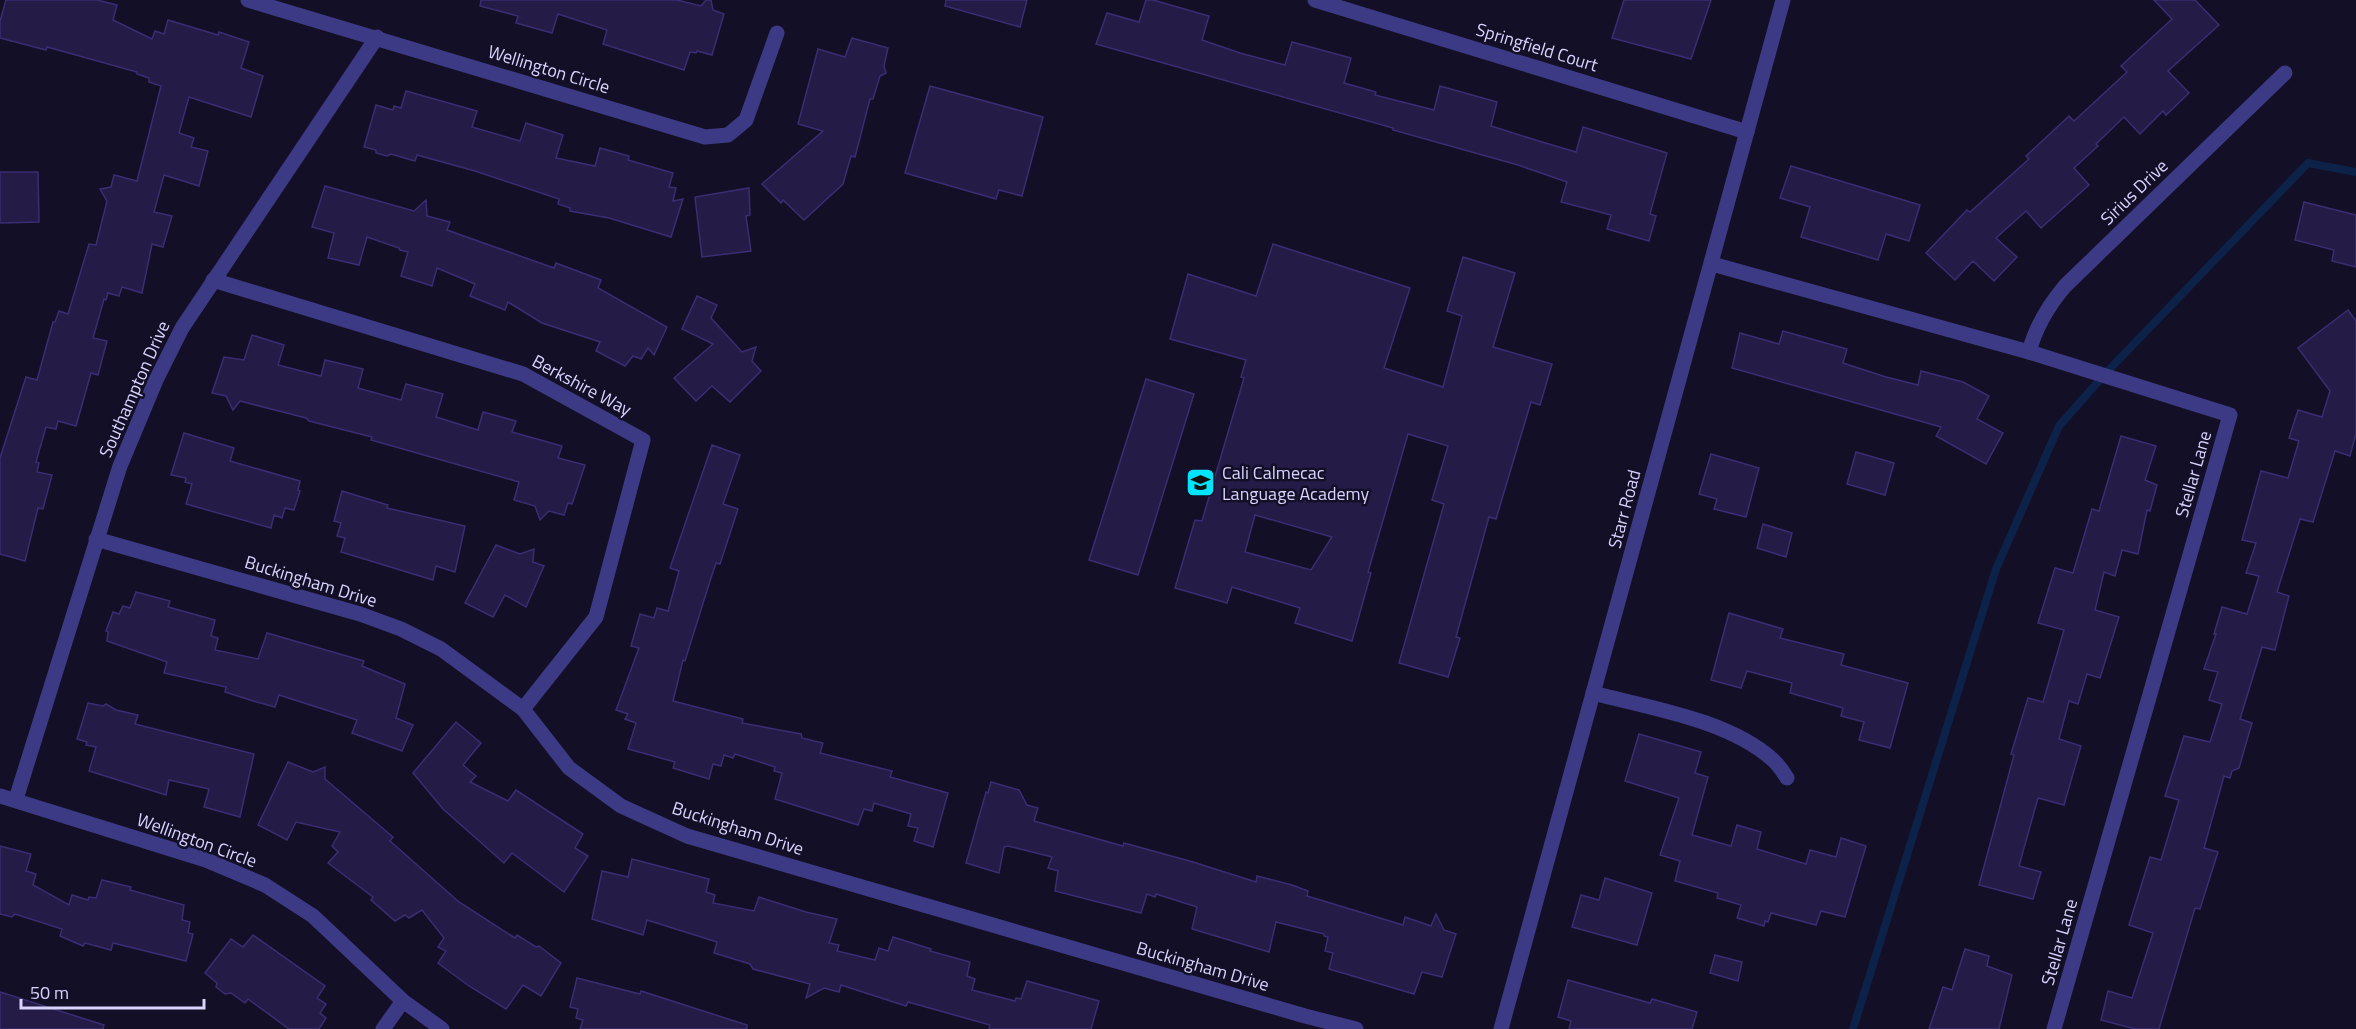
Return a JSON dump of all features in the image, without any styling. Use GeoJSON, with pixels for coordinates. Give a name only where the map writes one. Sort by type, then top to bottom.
{"type":"FeatureCollection","features":[{"type":"Feature","properties":{"kind":"street","name":"Springfield Court"},"geometry":{"type":"LineString","coordinates":[[1316,0],[1747,132]]}},
{"type":"Feature","properties":{"kind":"street","name":"Starr Road"},"geometry":{"type":"LineString","coordinates":[[1501,1029],[1783,0]]}},
{"type":"Feature","properties":{"kind":"street","name":"Wellington Circle"},"geometry":{"type":"LineString","coordinates":[[252,1],[705,137],[728,135],[746,120],[777,33]]}},
{"type":"Feature","properties":{"kind":"street","name":"Southampton Drive"},"geometry":{"type":"LineString","coordinates":[[16,800],[120,466],[156,380],[182,328],[377,37]]}},
{"type":"Feature","properties":{"kind":"street","name":"Sirius Drive"},"geometry":{"type":"LineString","coordinates":[[2029,352],[2034,333],[2047,309],[2065,285],[2285,73]]}},
{"type":"Feature","properties":{"kind":"street","name":"Stellar Lane"},"geometry":{"type":"LineString","coordinates":[[1712,264],[2029,352],[2230,415],[2054,1029]]}},
{"type":"Feature","properties":{"kind":"street","name":"Berkshire Way"},"geometry":{"type":"LineString","coordinates":[[213,280],[523,374],[643,440],[596,617],[523,709]]}},
{"type":"Feature","properties":{"kind":"street","name":"Buckingham Drive"},"geometry":{"type":"LineString","coordinates":[[96,539],[360,614],[401,629],[441,649],[523,709],[569,768],[621,806],[687,836],[1303,1022],[1356,1029]]}},
{"type":"Feature","properties":{"kind":"street"},"geometry":{"type":"LineString","coordinates":[[1593,693],[1702,721],[1735,735],[1774,760],[1787,778]]}},
{"type":"Feature","properties":{"kind":"street","name":"Wellington Circle"},"geometry":{"type":"LineString","coordinates":[[0,796],[206,860],[265,885],[313,916],[403,1001],[442,1029]]}},
{"type":"Feature","properties":{"kind":"street"},"geometry":{"type":"LineString","coordinates":[[383,1029],[403,1001]]}},
{"type":"Feature","properties":{"kind":"building"},"geometry":{"type":"Polygon","coordinates":[[[6,0],[97,0],[117,5],[113,20],[152,39],[155,31],[164,34],[168,20],[218,35],[219,32],[249,42],[241,68],[263,76],[251,117],[189,97],[179,133],[194,138],[191,147],[208,151],[199,186],[164,175],[154,212],[172,216],[163,247],[152,244],[142,293],[122,287],[119,296],[108,293],[106,300],[104,299],[93,338],[107,341],[98,375],[91,373],[76,426],[58,421],[56,429],[46,427],[36,462],[39,463],[37,472],[52,475],[43,509],[38,508],[25,561],[0,554],[0,458],[26,377],[37,380],[53,322],[59,311],[68,314],[89,244],[96,245],[107,201],[100,189],[111,187],[114,175],[137,181],[161,86],[149,82],[149,78],[137,72],[47,47],[46,50],[0,38],[0,21],[6,0]]]}},
{"type":"Feature","properties":{"kind":"building"},"geometry":{"type":"Polygon","coordinates":[[[481,0],[677,0],[701,6],[706,0],[711,0],[713,10],[724,14],[712,55],[697,51],[696,53],[690,52],[684,70],[603,44],[607,30],[558,14],[552,33],[516,23],[518,16],[480,6],[481,0]]]}},
{"type":"Feature","properties":{"kind":"building"},"geometry":{"type":"Polygon","coordinates":[[[946,0],[1027,0],[1020,27],[945,6],[946,0]]]}},
{"type":"Feature","properties":{"kind":"building"},"geometry":{"type":"Polygon","coordinates":[[[1146,0],[1209,16],[1202,40],[1240,53],[1285,65],[1292,42],[1351,58],[1344,83],[1376,92],[1375,95],[1434,110],[1440,86],[1497,102],[1491,126],[1542,142],[1576,152],[1583,127],[1667,153],[1650,214],[1656,216],[1649,241],[1607,229],[1611,215],[1561,202],[1567,182],[1518,165],[1393,130],[1393,128],[1096,44],[1107,13],[1139,22],[1146,0]]]}},
{"type":"Feature","properties":{"kind":"building"},"geometry":{"type":"Polygon","coordinates":[[[1624,0],[1711,0],[1691,59],[1612,38],[1624,0]]]}},
{"type":"Feature","properties":{"kind":"building"},"geometry":{"type":"Polygon","coordinates":[[[2154,0],[2195,0],[2219,25],[2168,71],[2189,93],[2166,115],[2163,111],[2140,134],[2124,117],[2074,168],[2089,185],[2041,228],[2026,211],[1996,238],[2017,257],[1994,281],[1973,261],[1955,280],[1926,253],[1967,210],[1970,212],[2029,159],[2026,156],[2069,116],[2074,121],[2127,72],[2121,66],[2172,19],[2154,0]]]}},
{"type":"Feature","properties":{"kind":"building"},"geometry":{"type":"Polygon","coordinates":[[[852,38],[888,48],[884,66],[886,73],[880,76],[873,99],[870,99],[855,157],[851,156],[843,184],[804,220],[783,200],[781,203],[762,184],[823,131],[798,124],[818,49],[845,57],[852,38]]]}},
{"type":"Feature","properties":{"kind":"building"},"geometry":{"type":"Polygon","coordinates":[[[930,86],[1043,117],[1022,196],[999,190],[996,199],[905,173],[930,86]]]}},
{"type":"Feature","properties":{"kind":"building"},"geometry":{"type":"Polygon","coordinates":[[[406,91],[477,111],[472,127],[520,141],[526,123],[563,135],[556,158],[595,166],[600,148],[629,156],[628,160],[673,173],[669,187],[676,188],[673,201],[683,199],[671,237],[609,218],[570,211],[570,208],[558,204],[559,199],[475,171],[417,155],[415,161],[391,154],[387,156],[364,147],[376,105],[393,110],[394,106],[401,108],[406,91]]]}},
{"type":"Feature","properties":{"kind":"building"},"geometry":{"type":"Polygon","coordinates":[[[1791,166],[1920,205],[1909,241],[1886,234],[1878,260],[1801,237],[1810,207],[1780,198],[1791,166]]]}},
{"type":"Feature","properties":{"kind":"building"},"geometry":{"type":"Polygon","coordinates":[[[0,172],[38,172],[39,222],[0,223],[0,172]]]}},
{"type":"Feature","properties":{"kind":"building"},"geometry":{"type":"Polygon","coordinates":[[[325,186],[414,211],[426,200],[427,216],[450,222],[447,230],[554,268],[556,263],[601,280],[598,288],[667,327],[654,355],[648,348],[641,359],[633,356],[625,366],[596,351],[600,342],[542,323],[508,302],[505,310],[470,296],[475,284],[437,268],[432,286],[401,276],[408,252],[399,248],[367,237],[359,265],[328,258],[334,233],[312,227],[325,186]]]}},
{"type":"Feature","properties":{"kind":"building"},"geometry":{"type":"Polygon","coordinates":[[[749,188],[750,215],[746,216],[751,251],[702,257],[695,197],[749,188]]]}},
{"type":"Feature","properties":{"kind":"building"},"geometry":{"type":"Polygon","coordinates":[[[2304,202],[2356,215],[2356,267],[2332,261],[2334,250],[2295,240],[2304,202]]]}},
{"type":"Feature","properties":{"kind":"building"},"geometry":{"type":"Polygon","coordinates":[[[1273,244],[1410,288],[1384,368],[1443,387],[1462,316],[1447,311],[1463,257],[1515,273],[1493,347],[1552,364],[1540,405],[1531,402],[1496,519],[1489,517],[1456,637],[1460,638],[1448,677],[1399,663],[1444,504],[1432,500],[1448,446],[1408,434],[1368,572],[1371,573],[1352,641],[1295,623],[1300,608],[1232,587],[1227,603],[1175,588],[1195,520],[1202,521],[1244,378],[1241,377],[1246,360],[1170,339],[1188,274],[1256,296],[1273,244]],[[1255,515],[1245,552],[1311,570],[1332,537],[1255,515]]]}},
{"type":"Feature","properties":{"kind":"building"},"geometry":{"type":"Polygon","coordinates":[[[697,296],[717,305],[711,318],[742,352],[756,347],[752,361],[761,371],[730,402],[712,386],[696,401],[674,378],[713,344],[682,329],[697,296]]]}},
{"type":"Feature","properties":{"kind":"building"},"geometry":{"type":"Polygon","coordinates":[[[2348,310],[2356,321],[2356,434],[2350,456],[2335,451],[2313,522],[2300,519],[2277,592],[2289,596],[2275,650],[2262,647],[2240,719],[2252,723],[2239,768],[2232,771],[2230,778],[2224,776],[2204,848],[2218,852],[2200,909],[2195,908],[2159,1029],[2135,1029],[2101,1020],[2108,991],[2132,998],[2153,933],[2129,925],[2150,857],[2161,860],[2179,800],[2165,796],[2184,736],[2210,742],[2222,704],[2209,700],[2218,672],[2204,669],[2222,607],[2247,614],[2259,576],[2246,573],[2256,543],[2242,540],[2261,471],[2288,478],[2299,441],[2289,438],[2298,410],[2322,417],[2330,391],[2298,348],[2348,310]]]}},
{"type":"Feature","properties":{"kind":"building"},"geometry":{"type":"Polygon","coordinates":[[[1783,331],[1847,349],[1843,363],[1886,377],[1918,385],[1921,371],[1963,382],[1989,396],[1977,419],[2003,433],[1986,464],[1936,436],[1941,427],[1732,368],[1740,333],[1779,344],[1783,331]]]}},
{"type":"Feature","properties":{"kind":"building"},"geometry":{"type":"Polygon","coordinates":[[[252,335],[284,345],[278,365],[321,376],[325,360],[363,369],[358,388],[401,400],[406,384],[443,394],[436,417],[478,430],[483,412],[516,421],[512,432],[562,446],[558,458],[585,465],[572,504],[568,503],[564,515],[549,511],[540,520],[535,506],[514,500],[519,482],[371,440],[372,437],[240,401],[233,410],[226,396],[212,393],[224,357],[244,360],[252,335]]]}},
{"type":"Feature","properties":{"kind":"building"},"geometry":{"type":"Polygon","coordinates":[[[1146,379],[1194,394],[1138,575],[1089,560],[1146,379]]]}},
{"type":"Feature","properties":{"kind":"building"},"geometry":{"type":"Polygon","coordinates":[[[184,433],[234,448],[230,461],[300,481],[298,490],[300,491],[294,510],[285,508],[282,518],[274,515],[271,528],[186,504],[192,484],[185,482],[186,478],[171,475],[184,433]]]}},
{"type":"Feature","properties":{"kind":"building"},"geometry":{"type":"Polygon","coordinates":[[[2121,436],[2156,446],[2145,480],[2157,485],[2150,511],[2147,510],[2138,554],[2122,550],[2115,576],[2104,572],[2095,610],[2119,617],[2100,678],[2087,674],[2078,704],[2069,701],[2059,739],[2081,746],[2064,805],[2038,798],[2019,866],[2041,872],[2033,899],[1979,885],[2014,755],[2011,754],[2028,698],[2043,702],[2064,630],[2038,623],[2055,568],[2073,573],[2092,509],[2099,511],[2121,436]]]}},
{"type":"Feature","properties":{"kind":"building"},"geometry":{"type":"Polygon","coordinates":[[[712,445],[740,455],[723,504],[738,509],[720,564],[716,563],[685,661],[683,660],[673,701],[743,719],[742,723],[801,734],[802,738],[823,743],[820,753],[892,771],[890,777],[948,793],[933,847],[914,841],[918,828],[908,826],[911,814],[874,803],[872,811],[864,809],[858,825],[775,799],[782,773],[774,771],[775,767],[735,754],[733,758],[724,755],[721,766],[713,764],[709,779],[673,768],[675,762],[628,749],[636,723],[625,719],[628,714],[616,710],[639,648],[631,646],[640,614],[654,618],[657,608],[668,611],[679,571],[670,568],[712,445]]]}},
{"type":"Feature","properties":{"kind":"building"},"geometry":{"type":"Polygon","coordinates":[[[1856,452],[1894,463],[1885,495],[1847,484],[1856,452]]]}},
{"type":"Feature","properties":{"kind":"building"},"geometry":{"type":"Polygon","coordinates":[[[1711,454],[1759,468],[1746,517],[1714,509],[1717,499],[1699,494],[1711,454]]]}},
{"type":"Feature","properties":{"kind":"building"},"geometry":{"type":"Polygon","coordinates":[[[342,491],[388,505],[387,508],[465,526],[455,572],[436,566],[433,580],[341,552],[345,538],[337,536],[341,523],[334,521],[342,491]]]}},
{"type":"Feature","properties":{"kind":"building"},"geometry":{"type":"Polygon","coordinates":[[[1763,524],[1792,533],[1786,557],[1757,548],[1763,524]]]}},
{"type":"Feature","properties":{"kind":"building"},"geometry":{"type":"Polygon","coordinates":[[[496,545],[520,554],[534,549],[533,562],[544,566],[526,607],[505,595],[493,617],[465,603],[496,545]]]}},
{"type":"Feature","properties":{"kind":"building"},"geometry":{"type":"Polygon","coordinates":[[[136,592],[170,601],[168,607],[215,620],[211,636],[218,638],[215,650],[258,659],[267,633],[364,661],[362,666],[405,684],[396,718],[413,725],[402,751],[352,733],[357,720],[279,695],[275,707],[225,692],[226,687],[164,673],[167,662],[107,641],[108,632],[106,631],[113,612],[119,614],[123,606],[130,608],[136,592]]]}},
{"type":"Feature","properties":{"kind":"building"},"geometry":{"type":"Polygon","coordinates":[[[1729,613],[1783,629],[1780,638],[1844,654],[1841,665],[1908,683],[1890,748],[1859,740],[1864,722],[1841,716],[1843,708],[1790,693],[1792,683],[1747,671],[1741,688],[1711,680],[1729,613]]]}},
{"type":"Feature","properties":{"kind":"building"},"geometry":{"type":"Polygon","coordinates":[[[88,703],[103,706],[106,704],[116,710],[138,715],[135,724],[254,754],[240,817],[204,807],[209,789],[169,780],[166,795],[89,771],[96,747],[86,745],[87,742],[77,739],[88,703]]]}},
{"type":"Feature","properties":{"kind":"building"},"geometry":{"type":"Polygon","coordinates":[[[456,722],[481,743],[463,765],[476,776],[470,782],[508,801],[516,790],[583,834],[575,848],[588,856],[564,892],[512,853],[504,863],[443,809],[413,773],[456,722]]]}},
{"type":"Feature","properties":{"kind":"building"},"geometry":{"type":"Polygon","coordinates":[[[1639,734],[1701,752],[1695,773],[1708,777],[1692,835],[1731,846],[1737,825],[1761,832],[1757,849],[1806,864],[1810,850],[1836,857],[1841,838],[1866,846],[1845,917],[1821,911],[1816,925],[1771,913],[1764,926],[1737,918],[1741,905],[1717,898],[1718,893],[1675,881],[1680,861],[1660,855],[1679,798],[1625,781],[1639,734]]]}},
{"type":"Feature","properties":{"kind":"building"},"geometry":{"type":"Polygon","coordinates":[[[288,762],[313,772],[325,767],[325,779],[393,837],[390,841],[459,902],[515,938],[517,935],[536,947],[539,946],[561,963],[541,996],[523,985],[506,1009],[438,963],[446,951],[438,947],[444,938],[422,910],[409,918],[405,915],[395,921],[371,900],[373,897],[328,863],[338,852],[332,846],[340,832],[296,822],[287,840],[258,825],[288,762]]]}},
{"type":"Feature","properties":{"kind":"building"},"geometry":{"type":"Polygon","coordinates":[[[991,782],[1019,790],[1027,805],[1038,808],[1034,821],[1123,846],[1124,843],[1256,882],[1257,876],[1292,885],[1308,891],[1307,896],[1403,925],[1405,917],[1431,926],[1436,914],[1444,930],[1456,934],[1442,977],[1422,972],[1414,994],[1329,969],[1333,953],[1325,951],[1328,937],[1324,934],[1276,922],[1269,952],[1192,929],[1197,907],[1156,894],[1155,897],[1147,894],[1141,913],[1055,891],[1058,871],[1048,868],[1052,857],[1008,846],[1004,847],[999,873],[966,863],[986,792],[988,793],[991,782]]]}},
{"type":"Feature","properties":{"kind":"building"},"geometry":{"type":"Polygon","coordinates":[[[0,846],[31,854],[26,871],[36,874],[33,885],[69,905],[72,895],[88,900],[89,897],[96,898],[102,880],[184,905],[182,920],[190,922],[188,933],[193,934],[186,961],[113,943],[111,950],[85,943],[83,946],[60,936],[62,929],[15,914],[12,917],[0,914],[0,846]]]}},
{"type":"Feature","properties":{"kind":"building"},"geometry":{"type":"Polygon","coordinates":[[[632,859],[709,879],[706,892],[715,895],[713,903],[754,911],[759,897],[837,919],[829,943],[839,945],[837,951],[875,960],[879,948],[888,951],[893,937],[931,949],[930,951],[970,962],[967,976],[975,979],[972,990],[1015,1001],[1016,998],[1021,999],[1027,981],[1099,1001],[1091,1029],[989,1029],[990,1025],[908,1002],[906,1006],[841,985],[839,992],[824,988],[806,998],[810,984],[753,969],[750,964],[714,953],[717,942],[647,920],[643,935],[592,919],[602,871],[628,877],[632,859]]]}},
{"type":"Feature","properties":{"kind":"building"},"geometry":{"type":"Polygon","coordinates":[[[1605,878],[1652,893],[1637,945],[1572,927],[1581,895],[1599,900],[1605,878]]]}},
{"type":"Feature","properties":{"kind":"building"},"geometry":{"type":"Polygon","coordinates":[[[253,935],[325,986],[317,998],[326,1004],[320,1013],[326,1018],[319,1029],[289,1029],[248,999],[245,1003],[231,993],[225,994],[205,973],[231,939],[243,947],[253,935]]]}},
{"type":"Feature","properties":{"kind":"building"},"geometry":{"type":"Polygon","coordinates":[[[1965,949],[1989,956],[1987,966],[2012,975],[1999,1029],[1929,1029],[1943,987],[1952,990],[1965,949]]]}},
{"type":"Feature","properties":{"kind":"building"},"geometry":{"type":"Polygon","coordinates":[[[1715,955],[1742,962],[1738,981],[1710,973],[1715,955]]]}},
{"type":"Feature","properties":{"kind":"building"},"geometry":{"type":"Polygon","coordinates":[[[577,978],[640,994],[641,991],[747,1025],[747,1029],[580,1029],[583,1020],[576,1018],[578,1009],[570,1007],[577,978]]]}},
{"type":"Feature","properties":{"kind":"building"},"geometry":{"type":"Polygon","coordinates":[[[1568,980],[1650,1003],[1652,999],[1697,1012],[1692,1029],[1569,1029],[1571,1021],[1558,1017],[1568,980]]]}},
{"type":"Feature","properties":{"kind":"building"},"geometry":{"type":"Polygon","coordinates":[[[0,992],[104,1025],[103,1029],[0,1029],[0,992]]]}},
{"type":"Feature","properties":{"kind":"waterway"},"geometry":{"type":"LineString","coordinates":[[1853,1029],[1996,569],[2059,426],[2104,375],[2308,163],[2356,172]]}},
{"type":"Feature","properties":{"kind":"place","name":"Cali Calmecac Language Academy"},"geometry":{"type":"Point","coordinates":[1201,482]}}]}
